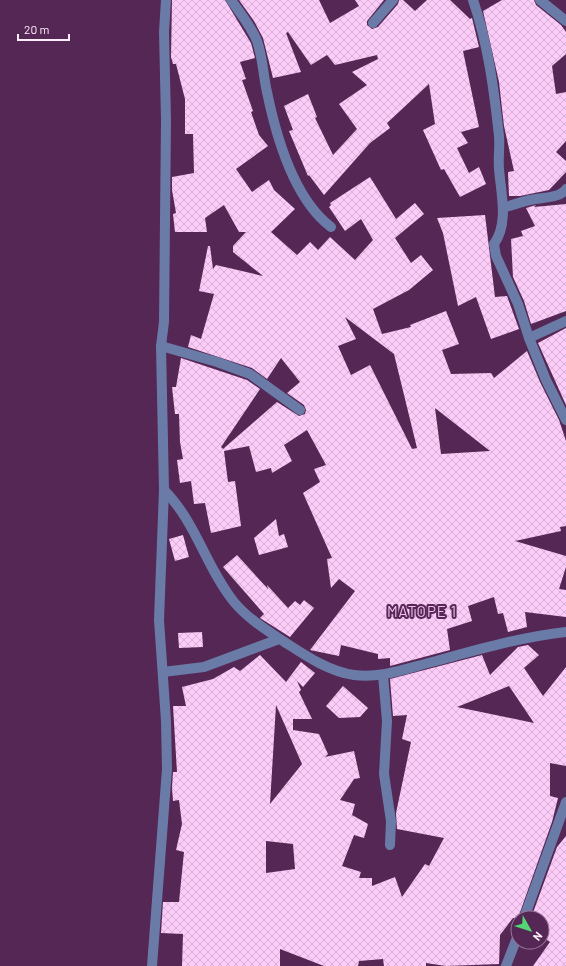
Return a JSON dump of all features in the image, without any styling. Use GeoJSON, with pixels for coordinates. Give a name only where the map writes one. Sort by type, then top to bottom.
{"type":"FeatureCollection","features":[{"type":"Feature","properties":{"kind":"street"},"geometry":{"type":"LineString","coordinates":[[152,966],[167,769],[160,620],[164,490],[161,346],[164,322],[166,120],[164,32],[166,0]]}},
{"type":"Feature","properties":{"kind":"street"},"geometry":{"type":"LineString","coordinates":[[231,0],[250,27],[256,40],[275,123],[286,159],[298,186],[310,205],[331,227]]}},
{"type":"Feature","properties":{"kind":"street"},"geometry":{"type":"LineString","coordinates":[[373,23],[393,0]]}},
{"type":"Feature","properties":{"kind":"street"},"geometry":{"type":"LineString","coordinates":[[473,0],[480,20],[492,84],[499,138],[503,223],[498,238],[494,244],[496,256],[518,304],[529,338],[546,380],[566,420]]}},
{"type":"Feature","properties":{"kind":"street"},"geometry":{"type":"LineString","coordinates":[[540,0],[566,21]]}},
{"type":"Feature","properties":{"kind":"street"},"geometry":{"type":"LineString","coordinates":[[503,208],[530,200],[550,197],[564,192],[566,189]]}},
{"type":"Feature","properties":{"kind":"street"},"geometry":{"type":"LineString","coordinates":[[529,338],[566,321]]}},
{"type":"Feature","properties":{"kind":"street"},"geometry":{"type":"LineString","coordinates":[[161,346],[217,362],[250,374],[300,410]]}},
{"type":"Feature","properties":{"kind":"street"},"geometry":{"type":"LineString","coordinates":[[164,490],[178,504],[189,522],[206,559],[234,602],[252,620],[279,638],[314,660],[342,672],[355,675],[384,675],[498,644],[545,634],[566,632]]}},
{"type":"Feature","properties":{"kind":"street"},"geometry":{"type":"LineString","coordinates":[[163,672],[204,667],[279,638]]}},
{"type":"Feature","properties":{"kind":"street"},"geometry":{"type":"LineString","coordinates":[[384,675],[387,721],[384,774],[391,821],[390,845]]}},
{"type":"Feature","properties":{"kind":"street"},"geometry":{"type":"LineString","coordinates":[[527,910],[566,802]]}},
{"type":"Feature","properties":{"kind":"street"},"geometry":{"type":"LineString","coordinates":[[506,966],[512,950]]}},
{"type":"Feature","properties":{"kind":"building"},"geometry":{"type":"Polygon","coordinates":[[[172,0],[225,0],[251,43],[255,58],[240,62],[246,79],[242,80],[253,111],[251,112],[259,135],[268,146],[236,169],[252,192],[269,180],[274,190],[295,209],[271,232],[297,255],[310,242],[318,250],[330,237],[355,260],[373,240],[361,219],[345,231],[329,207],[331,205],[330,203],[370,177],[396,219],[415,203],[424,214],[395,238],[411,263],[421,255],[433,270],[409,290],[373,309],[382,334],[411,327],[410,325],[446,311],[459,344],[442,350],[451,374],[491,373],[494,378],[527,351],[540,382],[559,420],[566,441],[566,526],[560,527],[561,531],[515,541],[566,556],[566,567],[559,589],[566,590],[566,617],[525,612],[527,627],[508,632],[503,613],[498,614],[494,597],[468,606],[472,621],[447,629],[450,650],[390,666],[390,658],[378,659],[378,654],[341,645],[339,656],[310,650],[355,591],[339,579],[331,588],[327,559],[332,558],[303,493],[320,482],[314,469],[326,465],[307,430],[284,445],[292,461],[272,473],[271,468],[256,472],[249,446],[224,451],[228,482],[235,481],[241,526],[211,533],[205,503],[194,504],[191,481],[180,483],[177,460],[183,459],[180,442],[179,414],[175,414],[172,387],[176,387],[181,358],[247,380],[260,389],[221,447],[223,449],[277,402],[299,416],[305,414],[306,410],[304,405],[287,393],[300,382],[281,358],[267,379],[252,368],[188,347],[191,335],[201,339],[214,294],[199,291],[208,246],[210,246],[213,269],[216,265],[263,276],[233,252],[233,246],[246,232],[239,232],[224,205],[205,218],[207,232],[175,232],[173,214],[176,213],[172,190],[172,177],[194,173],[193,134],[185,134],[185,99],[176,64],[173,64],[171,57],[172,0]],[[345,317],[356,339],[338,346],[351,375],[370,365],[412,449],[417,448],[394,354],[345,317]],[[435,408],[441,454],[490,451],[435,408]]]}},
{"type":"Feature","properties":{"kind":"building"},"geometry":{"type":"Polygon","coordinates":[[[239,0],[319,0],[330,23],[359,6],[355,0],[384,0],[367,21],[367,25],[372,29],[378,27],[398,4],[399,0],[403,0],[415,11],[427,0],[450,0],[470,19],[472,18],[479,47],[463,51],[479,127],[461,132],[468,143],[457,148],[469,173],[479,167],[486,184],[460,197],[444,169],[441,170],[423,130],[435,124],[429,84],[387,123],[390,128],[370,143],[324,195],[309,175],[308,176],[289,131],[293,130],[284,106],[308,94],[317,117],[315,118],[333,155],[357,129],[339,104],[367,85],[352,72],[378,59],[377,55],[335,65],[327,55],[311,65],[288,32],[286,33],[301,72],[273,78],[263,38],[254,21],[239,0]]]}},
{"type":"Feature","properties":{"kind":"building"},"geometry":{"type":"Polygon","coordinates":[[[502,0],[534,0],[536,5],[561,25],[566,32],[566,54],[552,66],[556,94],[566,92],[566,141],[556,152],[566,161],[566,172],[549,190],[520,196],[509,196],[508,172],[514,171],[504,126],[499,82],[483,11],[502,0]]]}},
{"type":"Feature","properties":{"kind":"building"},"geometry":{"type":"Polygon","coordinates":[[[566,204],[566,311],[531,324],[524,301],[513,277],[511,239],[523,236],[521,231],[535,226],[526,208],[536,205],[534,207],[566,204]]]}},
{"type":"Feature","properties":{"kind":"building"},"geometry":{"type":"Polygon","coordinates":[[[485,215],[495,297],[507,296],[519,329],[491,339],[476,297],[458,306],[443,233],[437,218],[485,215]]]}},
{"type":"Feature","properties":{"kind":"building"},"geometry":{"type":"Polygon","coordinates":[[[566,328],[566,405],[538,343],[566,328]]]}},
{"type":"Feature","properties":{"kind":"building"},"geometry":{"type":"Polygon","coordinates":[[[276,519],[279,536],[284,534],[288,547],[259,555],[254,538],[276,519]]]}},
{"type":"Feature","properties":{"kind":"building"},"geometry":{"type":"Polygon","coordinates":[[[183,535],[189,557],[175,561],[169,539],[183,535]]]}},
{"type":"Feature","properties":{"kind":"building"},"geometry":{"type":"Polygon","coordinates":[[[237,555],[268,589],[267,585],[288,608],[295,601],[300,605],[304,600],[314,608],[290,637],[260,618],[264,614],[223,567],[237,555]]]}},
{"type":"Feature","properties":{"kind":"building"},"geometry":{"type":"Polygon","coordinates":[[[202,632],[203,647],[179,648],[178,633],[202,632]]]}},
{"type":"Feature","properties":{"kind":"building"},"geometry":{"type":"Polygon","coordinates":[[[528,645],[539,655],[524,668],[543,696],[566,667],[566,766],[550,763],[550,796],[558,798],[552,822],[521,910],[510,910],[510,922],[500,935],[499,964],[446,966],[426,963],[426,966],[384,966],[383,959],[359,961],[358,966],[324,966],[280,949],[280,966],[182,966],[183,934],[161,933],[163,902],[179,902],[184,852],[176,850],[182,824],[179,800],[173,801],[172,788],[173,772],[177,772],[173,706],[186,706],[182,687],[213,679],[234,667],[240,671],[260,655],[286,682],[301,662],[315,673],[303,687],[297,681],[301,690],[299,692],[312,719],[293,719],[293,730],[319,734],[328,754],[325,757],[354,751],[360,778],[354,779],[340,800],[355,804],[352,815],[368,824],[364,838],[354,835],[342,866],[361,872],[359,878],[372,878],[372,886],[395,877],[402,897],[425,864],[429,866],[444,838],[397,829],[396,813],[411,742],[402,739],[407,715],[393,716],[390,679],[482,655],[490,675],[518,647],[528,645]],[[509,686],[457,707],[534,723],[509,686]],[[276,705],[270,804],[302,764],[276,705]],[[266,841],[266,873],[295,869],[293,844],[266,841]]]}},
{"type":"Feature","properties":{"kind":"building"},"geometry":{"type":"Polygon","coordinates":[[[343,686],[368,708],[360,717],[339,718],[326,706],[343,686]]]}},
{"type":"Feature","properties":{"kind":"building"},"geometry":{"type":"Polygon","coordinates":[[[566,836],[566,966],[533,966],[544,950],[550,950],[550,910],[534,910],[557,847],[566,836]]]}},
{"type":"Feature","properties":{"kind":"district","name":"MATOPE 1"},"geometry":{"type":"Point","coordinates":[422,611]}}]}
